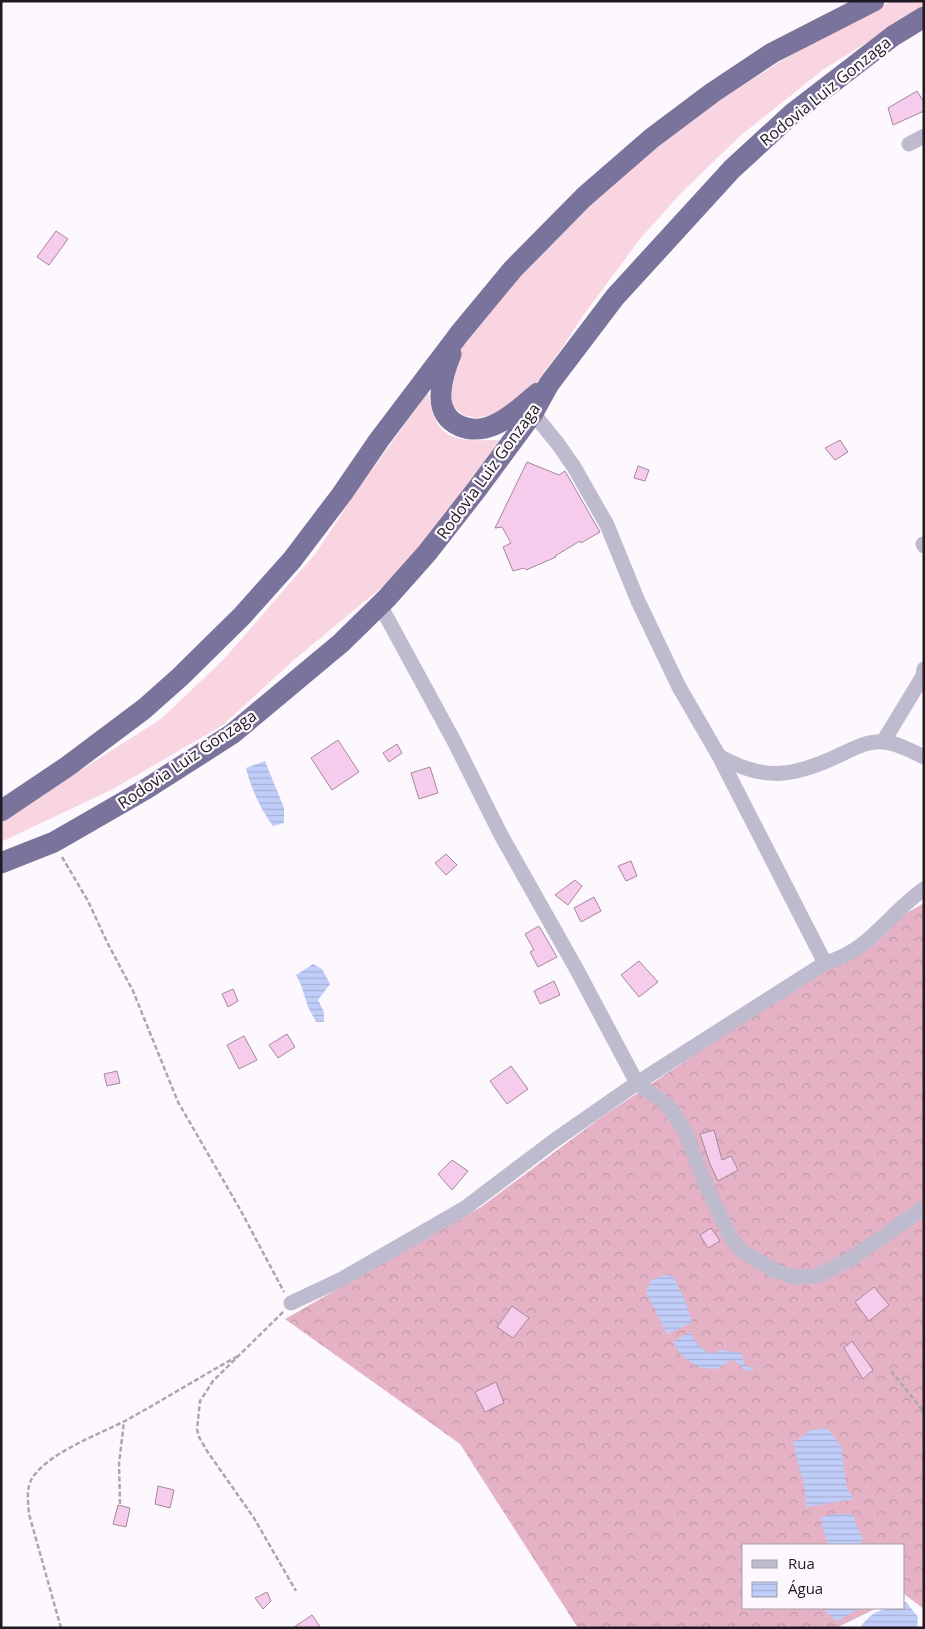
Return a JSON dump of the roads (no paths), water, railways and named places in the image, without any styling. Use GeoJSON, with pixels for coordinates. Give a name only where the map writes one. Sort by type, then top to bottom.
{"type":"FeatureCollection","features":[{"type":"Feature","properties":{"kind":"highway"},"geometry":{"type":"LineString","coordinates":[[1,811],[68,766],[144,709],[180,677],[242,616],[292,560],[460,332],[513,269],[584,197],[652,138],[712,93],[772,53],[874,1]]}},
{"type":"Feature","properties":{"kind":"highway","name":"Rodovia Luiz Gonzaga"},"geometry":{"type":"LineString","coordinates":[[1,863],[54,842],[146,789],[232,734],[341,643],[380,605],[438,539],[533,413],[549,384],[615,297],[732,169],[800,107],[893,36],[924,17]]}},
{"type":"Feature","properties":{"kind":"highway"},"geometry":{"type":"LineString","coordinates":[[460,332],[445,370],[441,393],[441,405],[455,424],[469,430],[483,429],[495,425],[549,384]]}},
{"type":"Feature","properties":{"kind":"street"},"geometry":{"type":"LineString","coordinates":[[908,144],[924,136]]}},
{"type":"Feature","properties":{"kind":"street"},"geometry":{"type":"LineString","coordinates":[[533,413],[574,467],[607,525],[638,601],[679,687],[719,756],[825,963]]}},
{"type":"Feature","properties":{"kind":"street"},"geometry":{"type":"LineString","coordinates":[[380,605],[454,741],[501,835],[578,970],[637,1083],[666,1104],[677,1118],[692,1147],[721,1220],[732,1240],[743,1252],[775,1272],[795,1277],[817,1276],[852,1258],[924,1208]]}},
{"type":"Feature","properties":{"kind":"street"},"geometry":{"type":"LineString","coordinates":[[883,742],[923,676],[924,670]]}},
{"type":"Feature","properties":{"kind":"street"},"geometry":{"type":"LineString","coordinates":[[719,756],[737,766],[752,771],[786,774],[807,770],[869,742],[898,744],[924,757]]}},
{"type":"Feature","properties":{"kind":"street"},"geometry":{"type":"LineString","coordinates":[[291,1303],[342,1279],[465,1208],[555,1140],[637,1083],[825,963],[848,955],[860,947],[872,938],[901,907],[924,889]]}},
{"type":"Feature","properties":{"kind":"water"},"geometry":{"type":"Polygon","coordinates":[[[265,761],[284,808],[284,823],[273,826],[256,798],[246,768],[265,761]]]}},
{"type":"Feature","properties":{"kind":"water"},"geometry":{"type":"Polygon","coordinates":[[[313,964],[322,969],[330,984],[318,1000],[324,1012],[324,1022],[316,1022],[296,975],[313,964]]]}},
{"type":"Feature","properties":{"kind":"water"},"geometry":{"type":"Polygon","coordinates":[[[664,1275],[673,1276],[685,1300],[692,1322],[667,1334],[646,1292],[651,1280],[664,1275]]]}},
{"type":"Feature","properties":{"kind":"water"},"geometry":{"type":"Polygon","coordinates":[[[690,1332],[698,1345],[709,1354],[721,1350],[742,1353],[744,1364],[751,1368],[760,1364],[747,1372],[733,1359],[717,1369],[698,1367],[681,1355],[673,1342],[690,1332]]]}},
{"type":"Feature","properties":{"kind":"water"},"geometry":{"type":"Polygon","coordinates":[[[827,1428],[841,1446],[847,1489],[854,1499],[807,1507],[804,1486],[793,1443],[811,1430],[827,1428]]]}},
{"type":"Feature","properties":{"kind":"water"},"geometry":{"type":"Polygon","coordinates":[[[833,1514],[852,1514],[863,1540],[859,1544],[828,1544],[820,1518],[833,1514]]]}},
{"type":"Feature","properties":{"kind":"water"},"geometry":{"type":"Polygon","coordinates":[[[906,1602],[918,1617],[917,1628],[860,1628],[869,1617],[884,1610],[905,1609],[906,1602]]]}},
{"type":"Feature","properties":{"kind":"water"},"geometry":{"type":"Polygon","coordinates":[[[826,1609],[859,1609],[836,1621],[826,1609]]]}}]}
